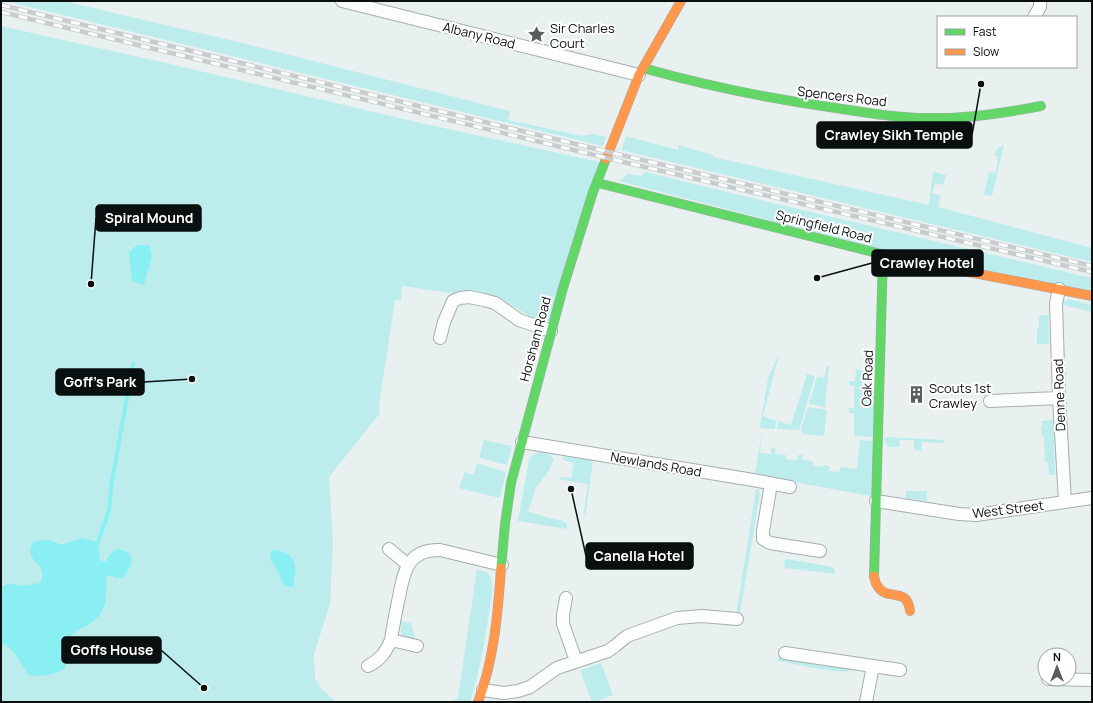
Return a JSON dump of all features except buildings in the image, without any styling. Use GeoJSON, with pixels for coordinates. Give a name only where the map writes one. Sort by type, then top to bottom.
{"type":"FeatureCollection","features":[{"type":"Feature","properties":{"kind":"street","name":"Albany Road"},"geometry":{"type":"LineString","coordinates":[[342,1],[391,7],[641,72]]}},
{"type":"Feature","properties":{"kind":"street","name":"Horsham Road"},"geometry":{"type":"LineString","coordinates":[[478,702],[483,690],[499,603],[508,500],[565,281],[593,192],[598,183],[641,72],[681,1]]}},
{"type":"Feature","properties":{"kind":"street"},"geometry":{"type":"LineString","coordinates":[[1035,16],[1040,7],[1040,1]]}},
{"type":"Feature","properties":{"kind":"street","name":"Spencers Road"},"geometry":{"type":"LineString","coordinates":[[641,72],[791,102],[914,118],[966,117],[1009,113],[1041,106]]}},
{"type":"Feature","properties":{"kind":"street","name":"Springfield Road"},"geometry":{"type":"LineString","coordinates":[[598,183],[883,255],[1092,296]]}},
{"type":"Feature","properties":{"kind":"street","name":"Oak Road"},"geometry":{"type":"LineString","coordinates":[[883,255],[874,575],[875,584],[880,590],[887,594],[909,599],[911,603],[910,611]]}},
{"type":"Feature","properties":{"kind":"street","name":"Denne Road"},"geometry":{"type":"LineString","coordinates":[[1059,289],[1056,304],[1059,398],[1065,502]]}},
{"type":"Feature","properties":{"kind":"street"},"geometry":{"type":"LineString","coordinates":[[440,338],[444,322],[453,301],[460,298],[469,297],[494,303],[519,320],[551,332]]}},
{"type":"Feature","properties":{"kind":"street"},"geometry":{"type":"LineString","coordinates":[[990,401],[1059,398]]}},
{"type":"Feature","properties":{"kind":"street","name":"Newlands Road"},"geometry":{"type":"LineString","coordinates":[[522,442],[790,487]]}},
{"type":"Feature","properties":{"kind":"street"},"geometry":{"type":"LineString","coordinates":[[771,484],[763,531],[764,539],[770,543],[820,551]]}},
{"type":"Feature","properties":{"kind":"street","name":"West Street"},"geometry":{"type":"LineString","coordinates":[[876,501],[973,515],[1092,498]]}},
{"type":"Feature","properties":{"kind":"street"},"geometry":{"type":"LineString","coordinates":[[389,549],[408,564]]}},
{"type":"Feature","properties":{"kind":"street"},"geometry":{"type":"LineString","coordinates":[[368,666],[382,657],[388,649],[403,577],[408,564],[417,555],[432,550],[450,551],[502,565]]}},
{"type":"Feature","properties":{"kind":"street"},"geometry":{"type":"LineString","coordinates":[[566,598],[563,624],[576,661]]}},
{"type":"Feature","properties":{"kind":"street"},"geometry":{"type":"LineString","coordinates":[[483,690],[504,693],[530,687],[557,668],[608,651],[627,636],[677,618],[702,616],[737,619]]}},
{"type":"Feature","properties":{"kind":"street"},"geometry":{"type":"LineString","coordinates":[[391,640],[417,646]]}},
{"type":"Feature","properties":{"kind":"street"},"geometry":{"type":"LineString","coordinates":[[785,654],[900,670]]}},
{"type":"Feature","properties":{"kind":"street"},"geometry":{"type":"LineString","coordinates":[[866,702],[873,666]]}},
{"type":"Feature","properties":{"kind":"street"},"geometry":{"type":"LineString","coordinates":[[1077,680],[1092,680]]}},
{"type":"Feature","properties":{"kind":"shaded area"},"geometry":{"type":"Polygon","coordinates":[[[5,1],[63,1],[238,42],[510,111],[508,120],[582,136],[592,134],[606,137],[603,146],[5,1]]]}},
{"type":"Feature","properties":{"kind":"shaded area"},"geometry":{"type":"Polygon","coordinates":[[[1,26],[416,122],[604,163],[549,321],[540,322],[502,300],[402,286],[401,301],[395,300],[379,405],[380,413],[329,477],[333,544],[330,604],[314,654],[315,678],[321,688],[336,702],[1,702],[1,26]]]}},
{"type":"Feature","properties":{"kind":"shaded area"},"geometry":{"type":"Polygon","coordinates":[[[626,136],[678,150],[679,145],[713,155],[713,157],[929,205],[933,172],[946,175],[943,185],[935,183],[932,193],[941,196],[938,207],[1092,248],[1092,262],[621,150],[626,136]]]}},
{"type":"Feature","properties":{"kind":"shaded area"},"geometry":{"type":"Polygon","coordinates":[[[1004,144],[992,196],[984,195],[989,172],[996,173],[998,156],[994,156],[996,150],[1004,144]]]}},
{"type":"Feature","properties":{"kind":"shaded area"},"geometry":{"type":"Polygon","coordinates":[[[645,172],[1092,278],[1092,291],[903,255],[619,181],[628,174],[642,176],[645,172]]]}},
{"type":"Feature","properties":{"kind":"shaded area"},"geometry":{"type":"Polygon","coordinates":[[[1068,299],[1092,305],[1092,312],[1063,305],[1063,302],[1068,299]]]}},
{"type":"Feature","properties":{"kind":"shaded area"},"geometry":{"type":"Polygon","coordinates":[[[1039,315],[1048,315],[1049,344],[1037,344],[1039,315]]]}},
{"type":"Feature","properties":{"kind":"shaded area"},"geometry":{"type":"Polygon","coordinates":[[[779,354],[763,416],[776,421],[775,429],[760,428],[768,378],[779,354]]]}},
{"type":"Feature","properties":{"kind":"shaded area"},"geometry":{"type":"Polygon","coordinates":[[[827,366],[829,367],[825,404],[826,407],[809,404],[817,377],[824,378],[827,366]]]}},
{"type":"Feature","properties":{"kind":"shaded area"},"geometry":{"type":"Polygon","coordinates":[[[856,369],[865,371],[872,376],[871,388],[876,389],[874,437],[854,436],[854,413],[849,413],[849,408],[854,408],[854,386],[849,385],[849,381],[855,381],[856,369]]]}},
{"type":"Feature","properties":{"kind":"shaded area"},"geometry":{"type":"Polygon","coordinates":[[[807,374],[815,376],[799,430],[777,429],[778,421],[791,425],[807,374]]]}},
{"type":"Feature","properties":{"kind":"shaded area"},"geometry":{"type":"Polygon","coordinates":[[[808,407],[827,410],[824,436],[803,434],[801,430],[808,407]]]}},
{"type":"Feature","properties":{"kind":"shaded area"},"geometry":{"type":"Polygon","coordinates":[[[1053,420],[1055,475],[1049,475],[1048,462],[1045,462],[1044,438],[1042,437],[1041,426],[1043,426],[1042,421],[1053,420]]]}},
{"type":"Feature","properties":{"kind":"shaded area"},"geometry":{"type":"Polygon","coordinates":[[[762,431],[760,453],[771,454],[771,448],[776,449],[775,454],[786,455],[786,459],[797,460],[798,455],[803,455],[802,460],[813,461],[813,466],[829,466],[829,471],[840,472],[840,467],[857,469],[860,440],[874,441],[871,496],[799,483],[755,473],[762,431]]]}},
{"type":"Feature","properties":{"kind":"shaded area"},"geometry":{"type":"Polygon","coordinates":[[[885,437],[944,440],[944,443],[922,442],[921,451],[914,449],[914,440],[900,440],[899,447],[889,447],[885,443],[885,437]]]}},
{"type":"Feature","properties":{"kind":"shaded area"},"geometry":{"type":"Polygon","coordinates":[[[484,440],[512,446],[507,465],[480,458],[484,440]]]}},
{"type":"Feature","properties":{"kind":"shaded area"},"geometry":{"type":"Polygon","coordinates":[[[540,452],[552,456],[554,460],[548,472],[536,487],[528,511],[563,521],[567,524],[567,529],[518,521],[529,459],[533,455],[540,452]]]}},
{"type":"Feature","properties":{"kind":"shaded area"},"geometry":{"type":"Polygon","coordinates":[[[564,456],[593,461],[585,518],[584,510],[588,484],[558,479],[561,477],[571,478],[574,463],[563,460],[564,456]]]}},
{"type":"Feature","properties":{"kind":"shaded area"},"geometry":{"type":"Polygon","coordinates":[[[477,464],[506,472],[500,498],[459,488],[465,472],[473,475],[477,464]]]}},
{"type":"Feature","properties":{"kind":"shaded area"},"geometry":{"type":"Polygon","coordinates":[[[756,489],[759,490],[760,493],[740,613],[736,616],[756,489]]]}},
{"type":"Feature","properties":{"kind":"shaded area"},"geometry":{"type":"Polygon","coordinates":[[[906,491],[927,491],[927,501],[906,498],[906,491]]]}},
{"type":"Feature","properties":{"kind":"shaded area"},"geometry":{"type":"Polygon","coordinates":[[[786,559],[828,566],[834,568],[835,574],[785,568],[784,562],[786,559]]]}},
{"type":"Feature","properties":{"kind":"shaded area"},"geometry":{"type":"Polygon","coordinates":[[[477,569],[488,573],[492,585],[492,596],[482,655],[470,702],[450,702],[458,698],[477,569]]]}},
{"type":"Feature","properties":{"kind":"shaded area"},"geometry":{"type":"Polygon","coordinates":[[[401,621],[411,623],[415,641],[404,637],[401,633],[401,621]]]}},
{"type":"Feature","properties":{"kind":"shaded area"},"geometry":{"type":"Polygon","coordinates":[[[778,657],[851,669],[850,671],[844,672],[815,668],[778,661],[778,657]]]}},
{"type":"Feature","properties":{"kind":"shaded area"},"geometry":{"type":"Polygon","coordinates":[[[601,663],[613,695],[592,702],[580,670],[601,663]]]}},
{"type":"Feature","properties":{"kind":"water"},"geometry":{"type":"Polygon","coordinates":[[[137,245],[149,245],[152,256],[144,285],[132,281],[129,252],[137,245]]]}},
{"type":"Feature","properties":{"kind":"water"},"geometry":{"type":"Polygon","coordinates":[[[81,538],[98,542],[100,560],[105,562],[115,550],[119,549],[127,552],[130,554],[131,558],[130,566],[123,577],[116,578],[110,575],[106,578],[106,599],[102,611],[93,622],[72,635],[65,668],[48,675],[29,675],[13,652],[1,643],[1,587],[11,583],[19,586],[40,583],[42,577],[41,569],[33,559],[30,551],[33,542],[47,540],[61,545],[81,538]]]}},
{"type":"Feature","properties":{"kind":"water"},"geometry":{"type":"Polygon","coordinates":[[[272,550],[284,552],[293,560],[295,570],[293,587],[286,587],[283,582],[272,562],[270,556],[272,550]]]}},
{"type":"Feature","properties":{"kind":"waterway"},"geometry":{"type":"LineString","coordinates":[[98,542],[109,511],[112,481],[133,364]]}},
{"type":"Feature","properties":{"kind":"railway"},"geometry":{"type":"LineString","coordinates":[[1,5],[617,154],[1092,266]]}},
{"type":"Feature","properties":{"kind":"railway"},"geometry":{"type":"LineString","coordinates":[[1,12],[615,160],[1092,272]]}},
{"type":"Feature","properties":{"kind":"traffic: fast"},"geometry":{"type":"LineString","coordinates":[[643,68],[691,81],[763,96],[894,116],[918,118],[958,118],[1041,106]]}},
{"type":"Feature","properties":{"kind":"traffic: fast"},"geometry":{"type":"LineString","coordinates":[[501,568],[511,483],[563,288],[593,192],[606,159]]}},
{"type":"Feature","properties":{"kind":"traffic: fast"},"geometry":{"type":"LineString","coordinates":[[598,183],[897,258]]}},
{"type":"Feature","properties":{"kind":"traffic: fast"},"geometry":{"type":"LineString","coordinates":[[874,576],[883,255]]}},
{"type":"Feature","properties":{"kind":"traffic: slow"},"geometry":{"type":"LineString","coordinates":[[606,159],[639,75],[681,1]]}},
{"type":"Feature","properties":{"kind":"traffic: slow"},"geometry":{"type":"LineString","coordinates":[[897,258],[1092,296]]}},
{"type":"Feature","properties":{"kind":"traffic: slow"},"geometry":{"type":"LineString","coordinates":[[478,702],[492,653],[497,619],[501,568]]}},
{"type":"Feature","properties":{"kind":"traffic: slow"},"geometry":{"type":"LineString","coordinates":[[874,576],[876,583],[881,590],[886,593],[905,598],[910,611]]}},
{"type":"Feature","properties":{"kind":"place","name":"Sir Charles Court"},"geometry":{"type":"Point","coordinates":[537,35]}},
{"type":"Feature","properties":{"kind":"place","name":"Crawley Sikh Temple"},"geometry":{"type":"Point","coordinates":[981,84]}},
{"type":"Feature","properties":{"kind":"place","name":"Crawley Hotel"},"geometry":{"type":"Point","coordinates":[817,278]}},
{"type":"Feature","properties":{"kind":"place","name":"Spiral Mound"},"geometry":{"type":"Point","coordinates":[91,284]}},
{"type":"Feature","properties":{"kind":"place","name":"Goff's Park"},"geometry":{"type":"Point","coordinates":[192,379]}},
{"type":"Feature","properties":{"kind":"place","name":"Scouts 1st Crawley"},"geometry":{"type":"Point","coordinates":[916,395]}},
{"type":"Feature","properties":{"kind":"place","name":"Canella Hotel"},"geometry":{"type":"Point","coordinates":[571,489]}},
{"type":"Feature","properties":{"kind":"place","name":"Goffs House"},"geometry":{"type":"Point","coordinates":[204,688]}}]}
